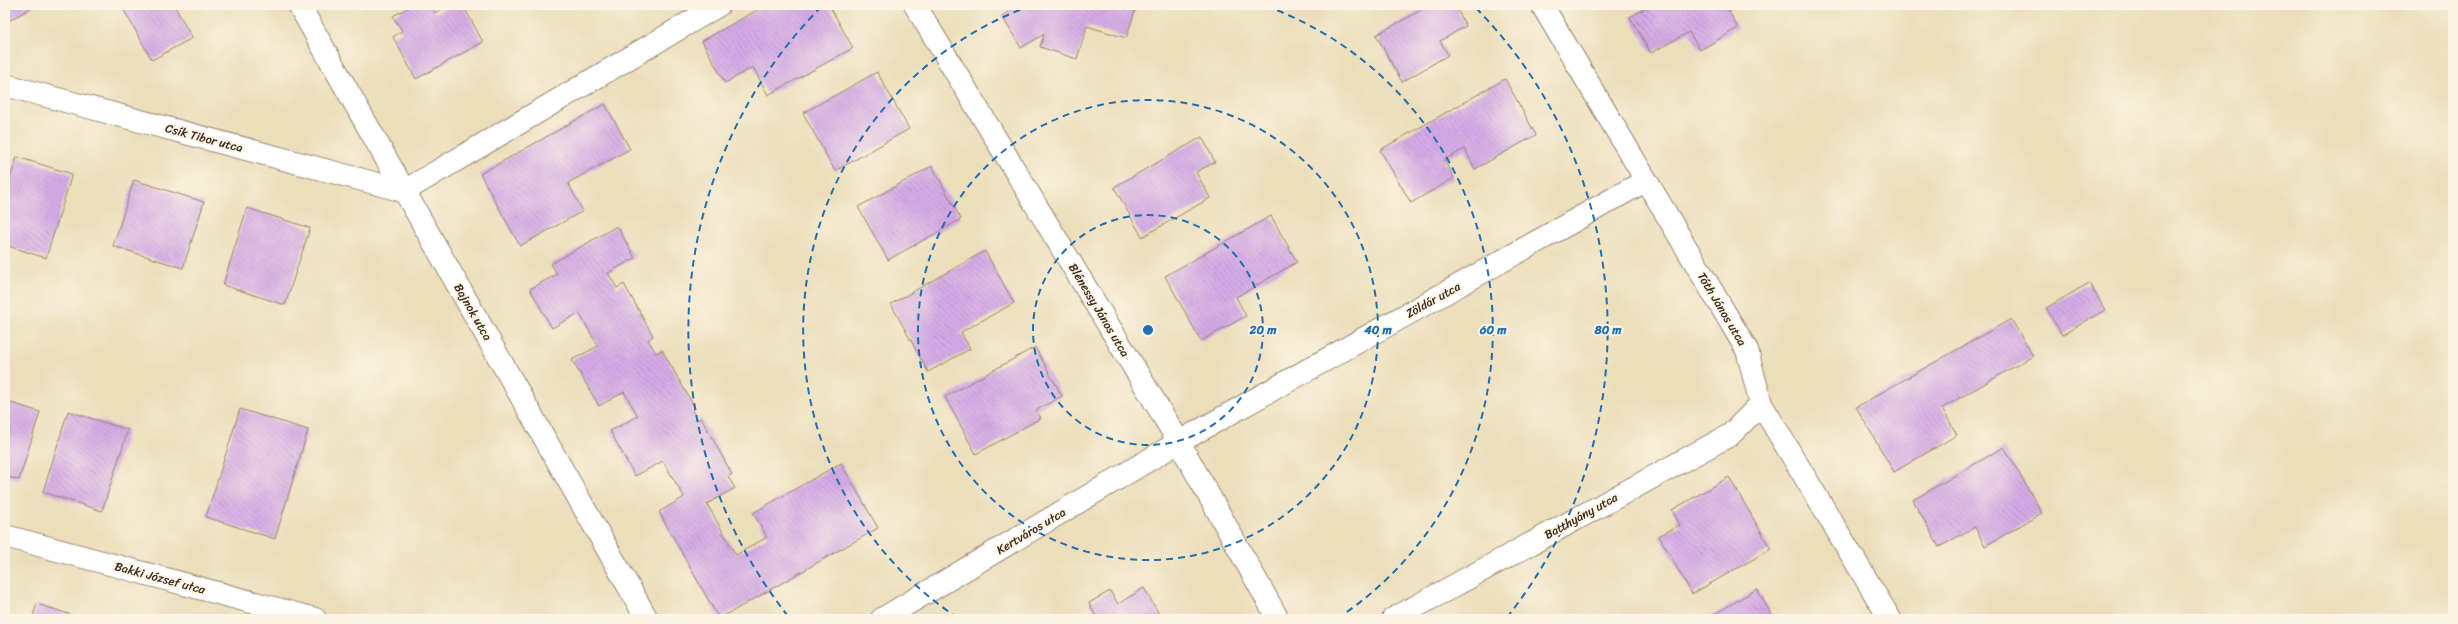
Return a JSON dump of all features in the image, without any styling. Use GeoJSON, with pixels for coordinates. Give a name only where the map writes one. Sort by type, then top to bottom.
{"type":"FeatureCollection","features":[{"type":"Feature","properties":{"kind":"street","name":"Bajnok utca"},"geometry":{"type":"LineString","coordinates":[[299,5],[647,619]]}},
{"type":"Feature","properties":{"kind":"street"},"geometry":{"type":"LineString","coordinates":[[404,190],[719,5]]}},
{"type":"Feature","properties":{"kind":"street","name":"Blénessy János utca"},"geometry":{"type":"LineString","coordinates":[[915,5],[1179,442],[1278,619]]}},
{"type":"Feature","properties":{"kind":"street","name":"Tóth János utca"},"geometry":{"type":"LineString","coordinates":[[1542,5],[1746,350],[1761,404],[1890,619]]}},
{"type":"Feature","properties":{"kind":"street","name":"Csík Tibor utca"},"geometry":{"type":"LineString","coordinates":[[5,85],[404,190]]}},
{"type":"Feature","properties":{"kind":"street","name":"Zöldár utca"},"geometry":{"type":"LineString","coordinates":[[1179,442],[1645,181]]}},
{"type":"Feature","properties":{"kind":"street","name":"Batthyány utca"},"geometry":{"type":"LineString","coordinates":[[1393,619],[1730,434],[1761,404]]}},
{"type":"Feature","properties":{"kind":"street","name":"Kertváros utca"},"geometry":{"type":"LineString","coordinates":[[882,619],[1179,442]]}},
{"type":"Feature","properties":{"kind":"street","name":"Bakki József utca"},"geometry":{"type":"LineString","coordinates":[[5,536],[315,619]]}},
{"type":"Feature","properties":{"kind":"building"},"geometry":{"type":"Polygon","coordinates":[[[5,5],[36,5],[5,23],[5,5]]]}},
{"type":"Feature","properties":{"kind":"building"},"geometry":{"type":"Polygon","coordinates":[[[121,5],[174,5],[192,38],[152,60],[121,5]]]}},
{"type":"Feature","properties":{"kind":"building"},"geometry":{"type":"Polygon","coordinates":[[[413,5],[431,5],[435,13],[450,5],[463,5],[483,42],[416,79],[393,37],[402,31],[393,16],[413,5]]]}},
{"type":"Feature","properties":{"kind":"building"},"geometry":{"type":"Polygon","coordinates":[[[766,5],[829,5],[853,48],[768,95],[753,67],[725,83],[702,41],[766,5]]]}},
{"type":"Feature","properties":{"kind":"building"},"geometry":{"type":"Polygon","coordinates":[[[1020,5],[1137,5],[1126,38],[1087,26],[1077,59],[1040,47],[1044,34],[1021,48],[1002,16],[1020,5]]]}},
{"type":"Feature","properties":{"kind":"building"},"geometry":{"type":"Polygon","coordinates":[[[1430,5],[1455,5],[1466,26],[1440,41],[1448,55],[1402,82],[1376,35],[1430,5]]]}},
{"type":"Feature","properties":{"kind":"building"},"geometry":{"type":"Polygon","coordinates":[[[1651,5],[1736,5],[1728,10],[1738,28],[1700,50],[1689,32],[1651,53],[1630,17],[1651,5]]]}},
{"type":"Feature","properties":{"kind":"building"},"geometry":{"type":"Polygon","coordinates":[[[877,72],[909,129],[835,171],[803,113],[877,72]]]}},
{"type":"Feature","properties":{"kind":"building"},"geometry":{"type":"Polygon","coordinates":[[[1505,79],[1536,135],[1475,169],[1465,149],[1444,160],[1454,178],[1411,203],[1380,150],[1505,79]]]}},
{"type":"Feature","properties":{"kind":"building"},"geometry":{"type":"Polygon","coordinates":[[[605,104],[630,149],[568,183],[583,211],[520,246],[480,174],[605,104]]]}},
{"type":"Feature","properties":{"kind":"building"},"geometry":{"type":"Polygon","coordinates":[[[1202,137],[1215,162],[1196,172],[1210,198],[1142,237],[1114,187],[1202,137]]]}},
{"type":"Feature","properties":{"kind":"building"},"geometry":{"type":"Polygon","coordinates":[[[17,157],[72,174],[46,258],[5,245],[5,195],[17,157]]]}},
{"type":"Feature","properties":{"kind":"building"},"geometry":{"type":"Polygon","coordinates":[[[932,166],[961,219],[888,260],[858,207],[932,166]]]}},
{"type":"Feature","properties":{"kind":"building"},"geometry":{"type":"Polygon","coordinates":[[[134,180],[204,202],[183,268],[113,246],[134,180]]]}},
{"type":"Feature","properties":{"kind":"building"},"geometry":{"type":"Polygon","coordinates":[[[247,208],[310,228],[285,305],[223,285],[247,208]]]}},
{"type":"Feature","properties":{"kind":"building"},"geometry":{"type":"Polygon","coordinates":[[[1271,216],[1297,262],[1236,297],[1246,316],[1201,341],[1165,276],[1271,216]]]}},
{"type":"Feature","properties":{"kind":"building"},"geometry":{"type":"Polygon","coordinates":[[[617,226],[635,258],[608,273],[617,288],[624,284],[653,336],[648,340],[656,353],[662,350],[695,408],[692,410],[698,420],[701,418],[732,474],[728,477],[735,488],[707,504],[736,555],[767,537],[753,513],[841,463],[878,528],[719,619],[659,512],[684,497],[663,461],[635,476],[610,431],[638,416],[624,392],[599,406],[572,360],[598,346],[579,313],[552,328],[530,289],[557,274],[551,264],[617,226]]]}},
{"type":"Feature","properties":{"kind":"building"},"geometry":{"type":"Polygon","coordinates":[[[985,251],[1014,303],[961,332],[970,349],[928,372],[891,304],[985,251]]]}},
{"type":"Feature","properties":{"kind":"building"},"geometry":{"type":"Polygon","coordinates":[[[2089,283],[2105,310],[2062,335],[2046,308],[2089,283]]]}},
{"type":"Feature","properties":{"kind":"building"},"geometry":{"type":"Polygon","coordinates":[[[2011,319],[2033,356],[1942,408],[1957,435],[1894,472],[1856,407],[2011,319]]]}},
{"type":"Feature","properties":{"kind":"building"},"geometry":{"type":"Polygon","coordinates":[[[1035,347],[1062,396],[1036,410],[1041,418],[976,454],[945,397],[1035,347]]]}},
{"type":"Feature","properties":{"kind":"building"},"geometry":{"type":"Polygon","coordinates":[[[5,401],[40,412],[19,480],[5,476],[5,401]]]}},
{"type":"Feature","properties":{"kind":"building"},"geometry":{"type":"Polygon","coordinates":[[[240,409],[308,430],[275,539],[206,517],[240,409]]]}},
{"type":"Feature","properties":{"kind":"building"},"geometry":{"type":"Polygon","coordinates":[[[68,411],[128,430],[102,511],[43,492],[68,411]]]}},
{"type":"Feature","properties":{"kind":"building"},"geometry":{"type":"Polygon","coordinates":[[[2004,447],[2042,513],[1985,546],[1975,527],[1939,547],[1913,500],[2004,447]]]}},
{"type":"Feature","properties":{"kind":"building"},"geometry":{"type":"Polygon","coordinates":[[[1729,477],[1771,549],[1692,594],[1659,536],[1680,525],[1672,510],[1729,477]]]}},
{"type":"Feature","properties":{"kind":"building"},"geometry":{"type":"Polygon","coordinates":[[[1144,588],[1162,619],[1091,619],[1096,616],[1089,603],[1110,591],[1118,604],[1144,588]]]}},
{"type":"Feature","properties":{"kind":"building"},"geometry":{"type":"Polygon","coordinates":[[[1757,589],[1774,619],[1706,619],[1757,589]]]}},
{"type":"Feature","properties":{"kind":"building"},"geometry":{"type":"Polygon","coordinates":[[[37,604],[85,619],[32,619],[37,604]]]}}]}
